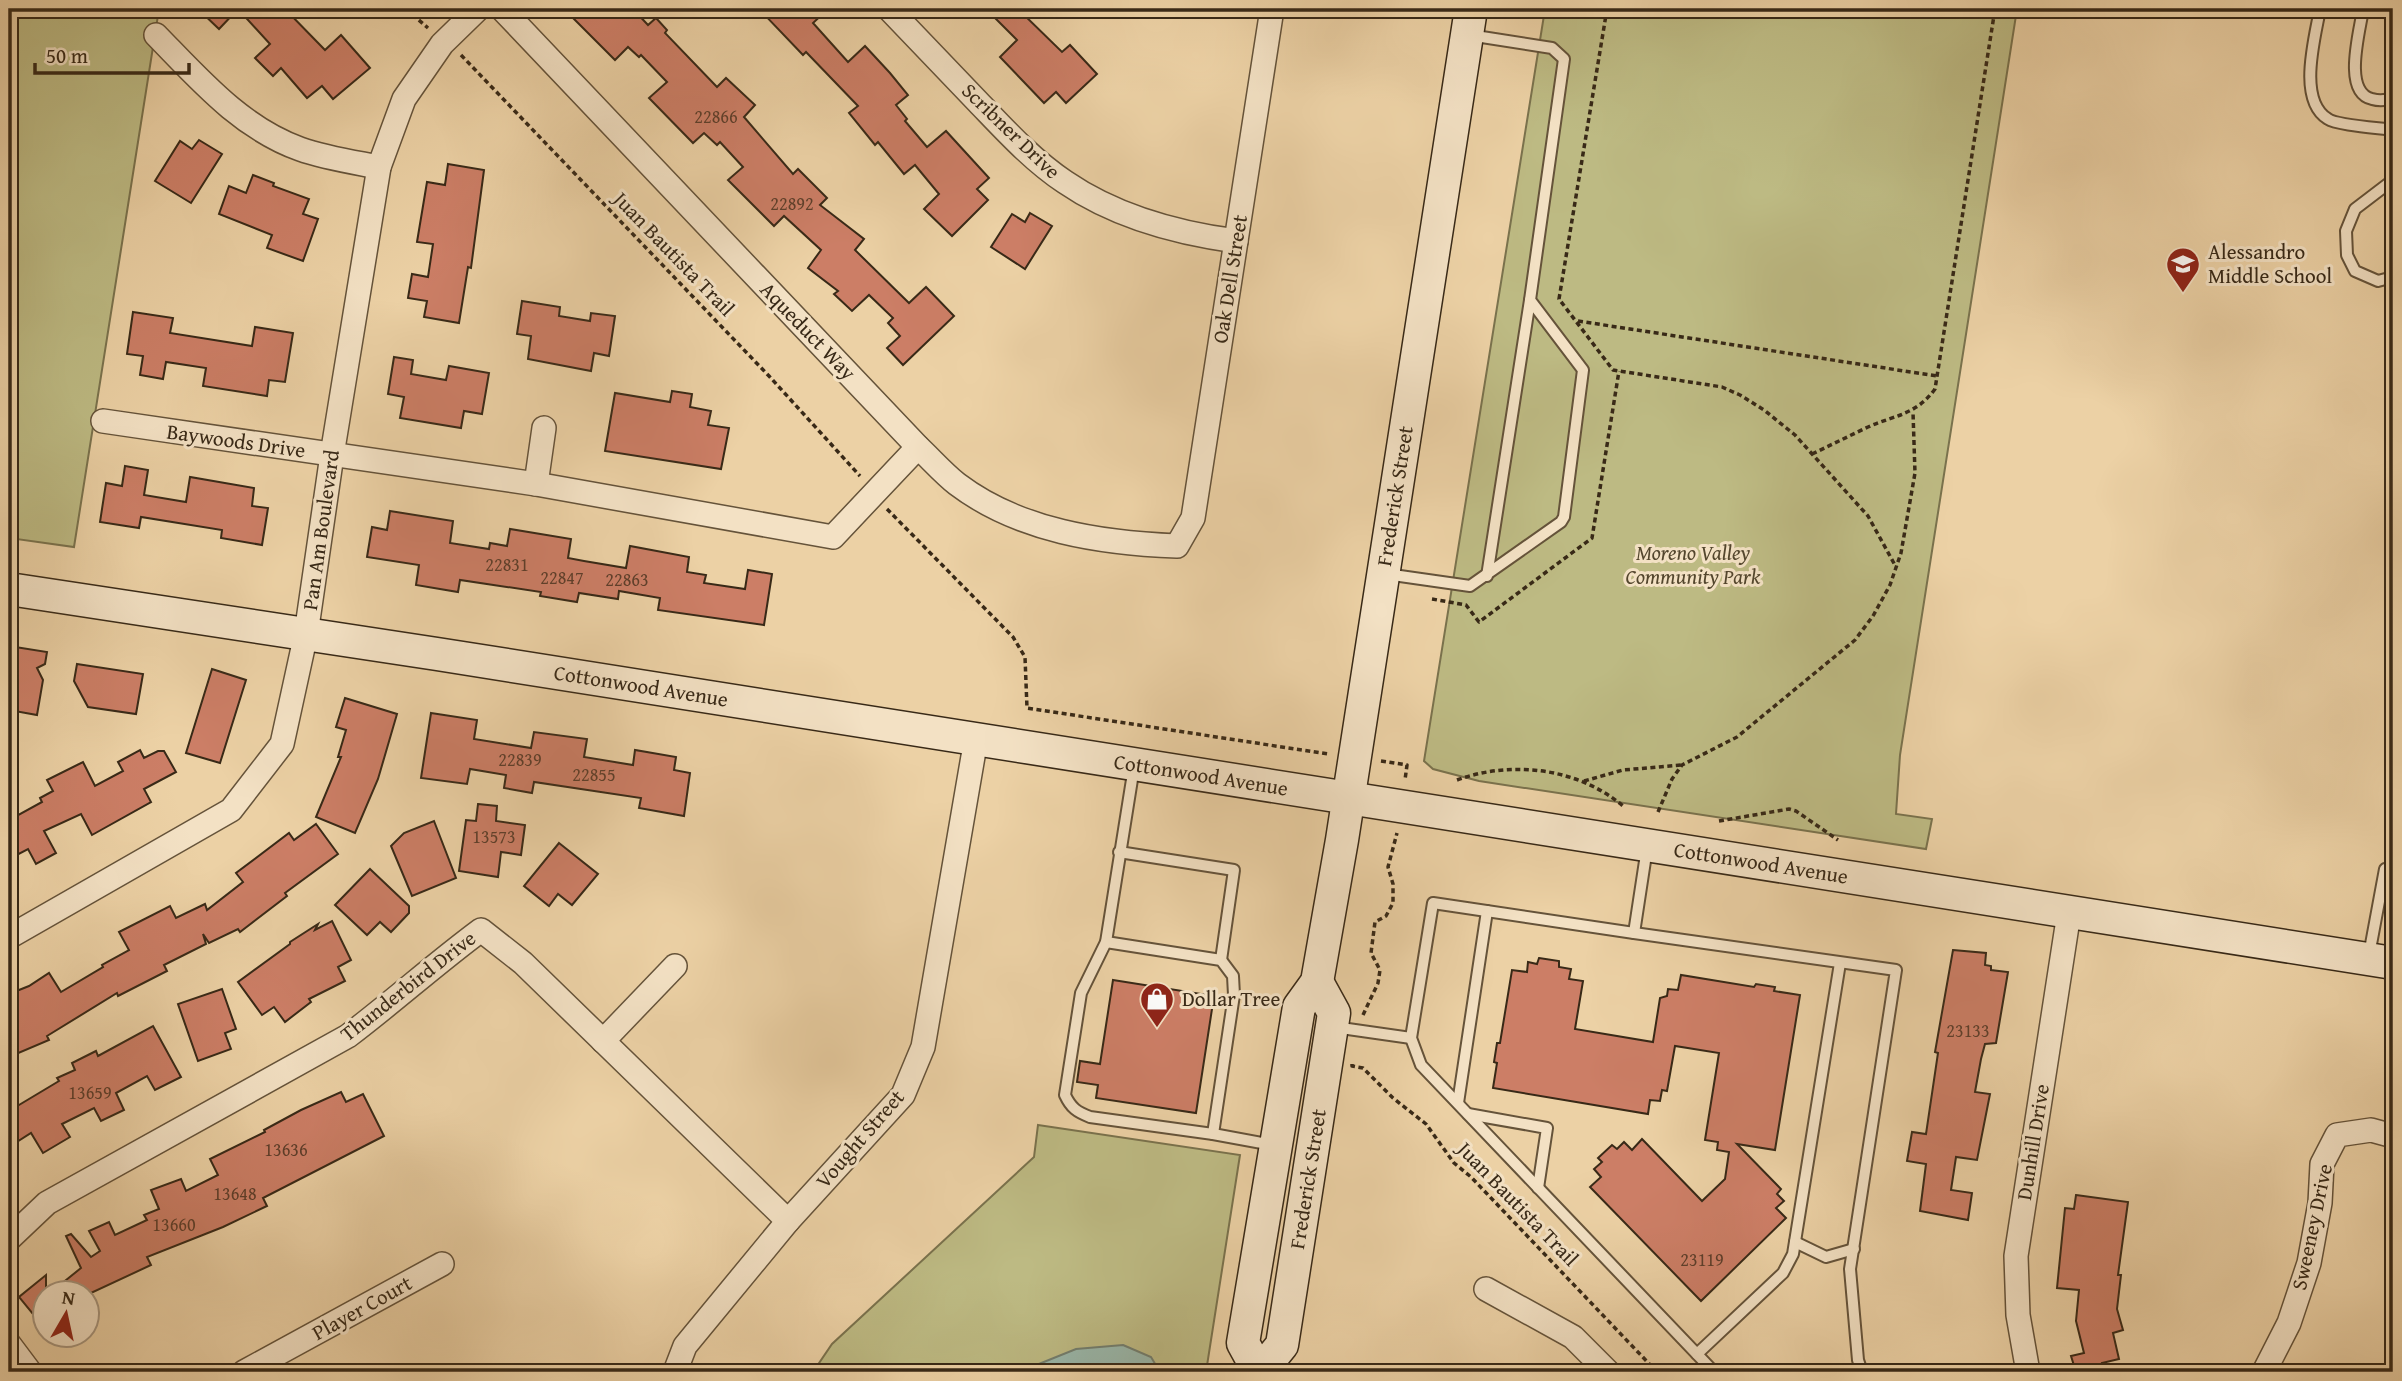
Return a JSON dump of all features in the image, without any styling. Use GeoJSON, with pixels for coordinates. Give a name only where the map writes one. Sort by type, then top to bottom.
{"type":"FeatureCollection","features":[{"type":"Feature","properties":{"kind":"street","name":"Pan Am Boulevard"},"geometry":{"type":"LineString","coordinates":[[9,937],[230,810],[282,744],[306,634],[379,167],[404,99],[442,44],[478,9]]}},
{"type":"Feature","properties":{"kind":"street","name":"Aqueduct Way"},"geometry":{"type":"LineString","coordinates":[[502,9],[918,447],[957,484],[1018,519],[1056,530],[1130,544],[1177,546]]}},
{"type":"Feature","properties":{"kind":"street","name":"Scribner Drive"},"geometry":{"type":"LineString","coordinates":[[889,9],[1022,148],[1065,183],[1104,204],[1157,226],[1194,236],[1236,242]]}},
{"type":"Feature","properties":{"kind":"street","name":"Oak Dell Street"},"geometry":{"type":"LineString","coordinates":[[1177,546],[1193,518],[1272,9]]}},
{"type":"Feature","properties":{"kind":"street","name":"Frederick Street"},"geometry":{"type":"LineString","coordinates":[[1317,982],[1345,1028],[1292,1281],[1282,1345],[1259,1372],[1243,1343],[1299,1007],[1317,982],[1469,22]]}},
{"type":"Feature","properties":{"kind":"street"},"geometry":{"type":"LineString","coordinates":[[156,36],[229,108],[258,128],[299,149],[379,167]]}},
{"type":"Feature","properties":{"kind":"street","name":"Baywoods Drive"},"geometry":{"type":"LineString","coordinates":[[103,421],[536,484],[833,537],[918,447]]}},
{"type":"Feature","properties":{"kind":"street"},"geometry":{"type":"LineString","coordinates":[[536,484],[544,428]]}},
{"type":"Feature","properties":{"kind":"street","name":"Cottonwood Avenue"},"geometry":{"type":"LineString","coordinates":[[9,589],[2381,961]]}},
{"type":"Feature","properties":{"kind":"street","name":"Vought Street"},"geometry":{"type":"LineString","coordinates":[[675,1372],[685,1346],[788,1221],[903,1095],[923,1047],[976,739]]}},
{"type":"Feature","properties":{"kind":"street","name":"Dunhill Drive"},"geometry":{"type":"LineString","coordinates":[[2028,1372],[2018,1315],[2016,1256],[2069,913]]}},
{"type":"Feature","properties":{"kind":"street","name":"Thunderbird Drive"},"geometry":{"type":"LineString","coordinates":[[9,1239],[47,1203],[348,1036],[481,930],[523,963],[788,1221]]}},
{"type":"Feature","properties":{"kind":"street"},"geometry":{"type":"LineString","coordinates":[[603,1041],[675,966]]}},
{"type":"Feature","properties":{"kind":"street","name":"Sweeney Drive"},"geometry":{"type":"LineString","coordinates":[[2264,1372],[2289,1323],[2309,1263],[2320,1203],[2322,1164],[2337,1135],[2371,1130],[2393,1136]]}},
{"type":"Feature","properties":{"kind":"street"},"geometry":{"type":"LineString","coordinates":[[1276,1146],[1288,1158],[1290,1177],[1280,1254],[1292,1281]]}},
{"type":"Feature","properties":{"kind":"street","name":"Player Court"},"geometry":{"type":"LineString","coordinates":[[244,1372],[442,1264]]}},
{"type":"Feature","properties":{"kind":"street"},"geometry":{"type":"LineString","coordinates":[[1486,1289],[1573,1337],[1608,1372]]}},
{"type":"Feature","properties":{"kind":"street"},"geometry":{"type":"LineString","coordinates":[[9,1344],[30,1372]]}},
{"type":"Feature","properties":{"kind":"lane"},"geometry":{"type":"LineString","coordinates":[[2320,9],[2310,86],[2315,107],[2329,120],[2393,130]]}},
{"type":"Feature","properties":{"kind":"lane"},"geometry":{"type":"LineString","coordinates":[[2363,9],[2354,79],[2360,93],[2370,99],[2386,101],[2393,97]]}},
{"type":"Feature","properties":{"kind":"lane"},"geometry":{"type":"LineString","coordinates":[[1469,22],[1552,48],[1564,60],[1487,576]]}},
{"type":"Feature","properties":{"kind":"lane"},"geometry":{"type":"LineString","coordinates":[[2393,180],[2355,209],[2346,231],[2347,255],[2355,271],[2378,281],[2393,277]]}},
{"type":"Feature","properties":{"kind":"lane"},"geometry":{"type":"LineString","coordinates":[[1383,573],[1470,586],[1561,522],[1564,517],[1583,370],[1530,300]]}},
{"type":"Feature","properties":{"kind":"lane"},"geometry":{"type":"LineString","coordinates":[[1134,764],[1106,942],[1080,993],[1065,1095],[1076,1112],[1090,1117],[1213,1134],[1276,1146]]}},
{"type":"Feature","properties":{"kind":"lane"},"geometry":{"type":"LineString","coordinates":[[1634,933],[1647,845]]}},
{"type":"Feature","properties":{"kind":"lane"},"geometry":{"type":"LineString","coordinates":[[1119,852],[1234,870],[1221,960]]}},
{"type":"Feature","properties":{"kind":"lane"},"geometry":{"type":"LineString","coordinates":[[2381,961],[2385,869],[2393,871]]}},
{"type":"Feature","properties":{"kind":"lane"},"geometry":{"type":"LineString","coordinates":[[1714,1372],[1421,1065],[1411,1038],[1433,903],[1896,970],[1850,1269],[1858,1360],[1862,1372]]}},
{"type":"Feature","properties":{"kind":"lane"},"geometry":{"type":"LineString","coordinates":[[1458,1103],[1488,911]]}},
{"type":"Feature","properties":{"kind":"lane"},"geometry":{"type":"LineString","coordinates":[[1106,942],[1221,960],[1233,976],[1234,995],[1213,1134]]}},
{"type":"Feature","properties":{"kind":"lane"},"geometry":{"type":"LineString","coordinates":[[1697,1354],[1783,1273],[1793,1254],[1840,963]]}},
{"type":"Feature","properties":{"kind":"lane"},"geometry":{"type":"LineString","coordinates":[[1345,1028],[1411,1038]]}},
{"type":"Feature","properties":{"kind":"lane"},"geometry":{"type":"LineString","coordinates":[[1468,1114],[1547,1128],[1538,1188]]}},
{"type":"Feature","properties":{"kind":"lane"},"geometry":{"type":"LineString","coordinates":[[1795,1242],[1826,1257],[1854,1249]]}},
{"type":"Feature","properties":{"kind":"path"},"geometry":{"type":"LineString","coordinates":[[406,9],[424,25]]}},
{"type":"Feature","properties":{"kind":"path"},"geometry":{"type":"LineString","coordinates":[[1607,9],[1559,299],[1613,370],[1722,387],[1764,410],[1795,435],[1868,516],[1896,567]]}},
{"type":"Feature","properties":{"kind":"path"},"geometry":{"type":"LineString","coordinates":[[1812,454],[1872,425],[1913,411],[1928,399],[1935,389],[1995,9]]}},
{"type":"Feature","properties":{"kind":"path","name":"Juan Bautista Trail"},"geometry":{"type":"LineString","coordinates":[[464,57],[769,376],[859,475]]}},
{"type":"Feature","properties":{"kind":"path"},"geometry":{"type":"LineString","coordinates":[[1576,321],[1938,377]]}},
{"type":"Feature","properties":{"kind":"path"},"geometry":{"type":"LineString","coordinates":[[1582,782],[1623,770],[1682,765],[1737,737],[1855,640],[1873,616],[1890,585],[1901,554],[1915,473],[1913,411]]}},
{"type":"Feature","properties":{"kind":"path"},"geometry":{"type":"LineString","coordinates":[[892,514],[1013,638],[1025,657],[1027,708],[1302,751]]}},
{"type":"Feature","properties":{"kind":"path"},"geometry":{"type":"LineString","coordinates":[[1658,812],[1672,779],[1682,765]]}},
{"type":"Feature","properties":{"kind":"path"},"geometry":{"type":"LineString","coordinates":[[1457,780],[1478,773],[1514,769],[1544,772],[1582,782],[1608,793],[1623,806]]}},
{"type":"Feature","properties":{"kind":"path"},"geometry":{"type":"LineString","coordinates":[[1719,821],[1789,809],[1838,840]]}},
{"type":"Feature","properties":{"kind":"path"},"geometry":{"type":"LineString","coordinates":[[1345,1028],[1364,1011],[1378,983],[1380,970],[1371,953],[1375,922],[1386,916],[1393,903],[1393,884],[1388,867],[1394,847]]}},
{"type":"Feature","properties":{"kind":"path","name":"Juan Bautista Trail"},"geometry":{"type":"LineString","coordinates":[[1345,1028],[1352,1066],[1363,1068],[1392,1098],[1426,1124],[1454,1163],[1471,1177],[1657,1372]]}},
{"type":"Feature","properties":{"kind":"green space"},"geometry":{"type":"Polygon","coordinates":[[[9,9],[159,9],[74,547],[9,538],[9,9]]]}},
{"type":"Feature","properties":{"kind":"green space","name":"Moreno Valley Community Park"},"geometry":{"type":"Polygon","coordinates":[[[1545,9],[2017,9],[1900,755],[1896,814],[1932,819],[1926,849],[1479,781],[1433,769],[1424,761],[1545,9]]]}},
{"type":"Feature","properties":{"kind":"green space"},"geometry":{"type":"Polygon","coordinates":[[[1038,1125],[1240,1155],[1206,1372],[813,1372],[832,1344],[1034,1157],[1038,1125]]]}},
{"type":"Feature","properties":{"kind":"shaded area"},"geometry":{"type":"Polygon","coordinates":[[[1123,1345],[1151,1357],[1160,1372],[1019,1372],[1076,1349],[1123,1345]]]}},
{"type":"Feature","properties":{"kind":"building"},"geometry":{"type":"Polygon","coordinates":[[[198,9],[238,9],[219,29],[198,9]]]}},
{"type":"Feature","properties":{"kind":"building"},"geometry":{"type":"Polygon","coordinates":[[[238,9],[285,9],[325,50],[341,35],[370,68],[333,99],[322,86],[307,98],[281,68],[273,76],[255,58],[270,44],[238,9]]]}},
{"type":"Feature","properties":{"kind":"building"},"geometry":{"type":"Polygon","coordinates":[[[564,9],[633,9],[648,25],[656,18],[667,30],[665,33],[717,87],[726,78],[755,105],[744,117],[793,174],[798,169],[827,198],[820,205],[864,239],[855,250],[909,303],[926,287],[954,316],[903,365],[887,348],[900,336],[888,323],[893,318],[869,295],[852,311],[834,294],[838,291],[808,268],[821,250],[784,216],[774,226],[728,180],[743,167],[720,142],[717,145],[704,133],[693,143],[649,98],[667,82],[641,55],[639,57],[628,47],[615,60],[564,9]]]}},
{"type":"Feature","properties":{"kind":"building"},"geometry":{"type":"Polygon","coordinates":[[[759,9],[828,9],[813,23],[848,62],[865,46],[908,95],[896,105],[907,119],[905,121],[927,147],[946,131],[989,178],[977,189],[988,200],[952,236],[924,209],[939,194],[915,165],[904,174],[878,142],[875,145],[849,113],[858,106],[806,52],[803,55],[759,9]]]}},
{"type":"Feature","properties":{"kind":"building"},"geometry":{"type":"Polygon","coordinates":[[[986,9],[1018,9],[1062,52],[1070,45],[1097,74],[1066,103],[1056,92],[1044,103],[1000,57],[1017,40],[986,9]]]}},
{"type":"Feature","properties":{"kind":"building"},"geometry":{"type":"Polygon","coordinates":[[[199,140],[222,154],[191,203],[155,181],[180,141],[192,149],[199,140]]]}},
{"type":"Feature","properties":{"kind":"building"},"geometry":{"type":"Polygon","coordinates":[[[448,164],[484,170],[471,268],[468,267],[459,323],[424,317],[427,301],[408,298],[412,274],[428,277],[433,244],[417,242],[427,182],[445,185],[448,164]]]}},
{"type":"Feature","properties":{"kind":"building"},"geometry":{"type":"Polygon","coordinates":[[[253,175],[274,183],[273,186],[309,199],[303,214],[318,219],[303,261],[267,248],[272,235],[219,214],[229,186],[246,193],[253,175]]]}},
{"type":"Feature","properties":{"kind":"building"},"geometry":{"type":"Polygon","coordinates":[[[1030,213],[1052,226],[1025,269],[991,247],[1012,214],[1025,222],[1030,213]]]}},
{"type":"Feature","properties":{"kind":"building"},"geometry":{"type":"Polygon","coordinates":[[[522,301],[560,307],[559,316],[590,321],[591,313],[615,316],[609,356],[594,353],[591,371],[528,359],[531,336],[517,334],[522,301]]]}},
{"type":"Feature","properties":{"kind":"building"},"geometry":{"type":"Polygon","coordinates":[[[133,312],[173,318],[170,333],[252,346],[255,327],[293,333],[285,382],[269,380],[267,396],[203,386],[206,368],[166,362],[163,379],[140,375],[143,356],[127,354],[133,312]]]}},
{"type":"Feature","properties":{"kind":"building"},"geometry":{"type":"Polygon","coordinates":[[[394,357],[413,360],[411,374],[446,380],[449,366],[489,373],[482,414],[464,411],[461,428],[400,418],[404,397],[388,394],[394,357]]]}},
{"type":"Feature","properties":{"kind":"building"},"geometry":{"type":"Polygon","coordinates":[[[672,391],[692,394],[690,407],[711,411],[708,425],[729,428],[721,469],[605,451],[615,393],[670,402],[672,391]]]}},
{"type":"Feature","properties":{"kind":"building"},"geometry":{"type":"Polygon","coordinates":[[[125,466],[148,470],[144,495],[186,502],[190,477],[254,488],[252,506],[268,508],[262,545],[221,538],[222,530],[141,517],[139,528],[100,522],[106,483],[122,486],[125,466]]]}},
{"type":"Feature","properties":{"kind":"building"},"geometry":{"type":"Polygon","coordinates":[[[390,511],[453,521],[450,543],[489,549],[490,543],[507,546],[510,529],[571,539],[568,558],[626,568],[630,546],[689,557],[687,572],[706,575],[704,583],[745,589],[748,570],[772,574],[764,625],[658,610],[660,598],[619,591],[618,599],[579,593],[577,602],[540,596],[541,592],[460,580],[458,592],[416,585],[419,565],[367,557],[372,527],[387,530],[390,511]]]}},
{"type":"Feature","properties":{"kind":"building"},"geometry":{"type":"Polygon","coordinates":[[[9,646],[47,652],[45,664],[37,668],[43,680],[37,715],[9,710],[9,646]]]}},
{"type":"Feature","properties":{"kind":"building"},"geometry":{"type":"Polygon","coordinates":[[[77,664],[143,674],[136,714],[88,707],[74,681],[77,664]]]}},
{"type":"Feature","properties":{"kind":"building"},"geometry":{"type":"Polygon","coordinates":[[[212,669],[246,680],[220,763],[186,753],[212,669]]]}},
{"type":"Feature","properties":{"kind":"building"},"geometry":{"type":"Polygon","coordinates":[[[345,698],[397,714],[378,779],[355,833],[316,817],[341,757],[338,757],[346,730],[336,727],[345,698]]]}},
{"type":"Feature","properties":{"kind":"building"},"geometry":{"type":"Polygon","coordinates":[[[431,713],[477,720],[474,739],[531,748],[534,732],[587,739],[584,757],[633,765],[635,750],[676,757],[674,770],[690,773],[684,816],[639,808],[641,798],[534,782],[532,793],[504,788],[506,775],[470,769],[467,784],[421,778],[431,713]]]}},
{"type":"Feature","properties":{"kind":"building"},"geometry":{"type":"Polygon","coordinates":[[[140,750],[144,758],[164,751],[176,772],[144,789],[151,802],[92,835],[81,814],[44,831],[56,853],[36,864],[28,849],[9,859],[9,820],[42,802],[40,798],[53,791],[47,780],[83,762],[95,786],[123,771],[118,762],[140,750]]]}},
{"type":"Feature","properties":{"kind":"building"},"geometry":{"type":"Polygon","coordinates":[[[478,804],[497,806],[496,821],[525,825],[521,855],[501,852],[498,877],[459,871],[466,820],[476,821],[478,804]]]}},
{"type":"Feature","properties":{"kind":"building"},"geometry":{"type":"Polygon","coordinates":[[[434,821],[456,878],[412,896],[391,846],[404,833],[434,821]]]}},
{"type":"Feature","properties":{"kind":"building"},"geometry":{"type":"Polygon","coordinates":[[[316,824],[338,854],[285,893],[287,896],[240,932],[238,929],[209,943],[203,934],[206,944],[164,965],[167,971],[118,996],[117,993],[47,1036],[49,1040],[9,1057],[9,994],[29,986],[49,973],[61,992],[129,950],[119,932],[170,906],[176,918],[205,904],[207,910],[243,882],[236,873],[289,833],[294,840],[316,824]]]}},
{"type":"Feature","properties":{"kind":"building"},"geometry":{"type":"Polygon","coordinates":[[[559,843],[598,874],[572,905],[558,894],[549,906],[524,886],[559,843]]]}},
{"type":"Feature","properties":{"kind":"building"},"geometry":{"type":"Polygon","coordinates":[[[370,869],[409,906],[409,913],[391,932],[380,922],[367,935],[335,905],[370,869]]]}},
{"type":"Feature","properties":{"kind":"building"},"geometry":{"type":"Polygon","coordinates":[[[332,921],[351,960],[338,967],[345,981],[309,999],[311,1002],[285,1022],[274,1007],[262,1015],[238,982],[290,942],[318,924],[315,930],[332,921]]]}},
{"type":"Feature","properties":{"kind":"building"},"geometry":{"type":"Polygon","coordinates":[[[1953,950],[1986,953],[1985,965],[1991,966],[1991,970],[2008,972],[1996,1043],[1985,1044],[1975,1092],[1990,1094],[1977,1160],[1956,1157],[1951,1190],[1972,1193],[1968,1220],[1920,1211],[1926,1164],[1907,1161],[1912,1132],[1926,1134],[1938,1053],[1935,1052],[1953,950]]]}},
{"type":"Feature","properties":{"kind":"building"},"geometry":{"type":"Polygon","coordinates":[[[1539,958],[1559,961],[1559,967],[1571,969],[1569,979],[1583,981],[1575,1029],[1653,1042],[1660,998],[1667,996],[1668,989],[1678,990],[1681,975],[1754,987],[1756,984],[1775,987],[1774,991],[1800,995],[1775,1150],[1737,1144],[1781,1189],[1777,1194],[1784,1201],[1776,1208],[1786,1218],[1701,1301],[1590,1187],[1601,1177],[1594,1169],[1602,1162],[1598,1158],[1612,1145],[1617,1149],[1624,1142],[1632,1150],[1642,1139],[1702,1201],[1725,1179],[1729,1152],[1717,1150],[1718,1142],[1705,1140],[1719,1053],[1675,1046],[1667,1091],[1662,1090],[1660,1101],[1650,1100],[1648,1114],[1493,1088],[1497,1043],[1500,1043],[1512,970],[1527,972],[1528,962],[1537,964],[1539,958]]]}},
{"type":"Feature","properties":{"kind":"building","name":"Dollar Tree"},"geometry":{"type":"Polygon","coordinates":[[[1113,980],[1214,996],[1196,1113],[1096,1098],[1098,1085],[1077,1082],[1080,1061],[1100,1064],[1113,980]]]}},
{"type":"Feature","properties":{"kind":"building"},"geometry":{"type":"Polygon","coordinates":[[[222,989],[236,1029],[225,1033],[231,1049],[198,1061],[178,1004],[222,989]]]}},
{"type":"Feature","properties":{"kind":"building"},"geometry":{"type":"Polygon","coordinates":[[[153,1026],[181,1077],[155,1090],[147,1076],[116,1093],[124,1110],[101,1121],[94,1108],[62,1124],[70,1137],[43,1153],[31,1133],[9,1147],[9,1111],[59,1081],[57,1078],[75,1070],[72,1063],[96,1051],[98,1056],[153,1026]]]}},
{"type":"Feature","properties":{"kind":"building"},"geometry":{"type":"Polygon","coordinates":[[[341,1092],[346,1102],[363,1094],[384,1136],[263,1198],[267,1206],[223,1227],[147,1257],[151,1265],[102,1288],[102,1280],[66,1280],[81,1268],[66,1236],[71,1234],[91,1257],[100,1251],[89,1231],[109,1222],[115,1235],[147,1220],[144,1215],[159,1209],[151,1190],[181,1179],[186,1191],[218,1175],[210,1159],[265,1132],[264,1130],[341,1092]]]}},
{"type":"Feature","properties":{"kind":"building"},"geometry":{"type":"Polygon","coordinates":[[[2076,1195],[2128,1202],[2118,1275],[2121,1275],[2117,1309],[2123,1330],[2113,1333],[2119,1359],[2102,1363],[2104,1372],[2076,1372],[2071,1356],[2084,1353],[2076,1321],[2079,1290],[2057,1288],[2065,1208],[2074,1209],[2076,1195]]]}},
{"type":"Feature","properties":{"kind":"building"},"geometry":{"type":"Polygon","coordinates":[[[32,1286],[32,1313],[19,1297],[32,1286]]]}},
{"type":"Feature","properties":{"kind":"place","name":"Alessandro Middle School"},"geometry":{"type":"Point","coordinates":[2183,294]}},
{"type":"Feature","properties":{"kind":"place","name":"Dollar Tree"},"geometry":{"type":"Point","coordinates":[1157,1029]}}]}
